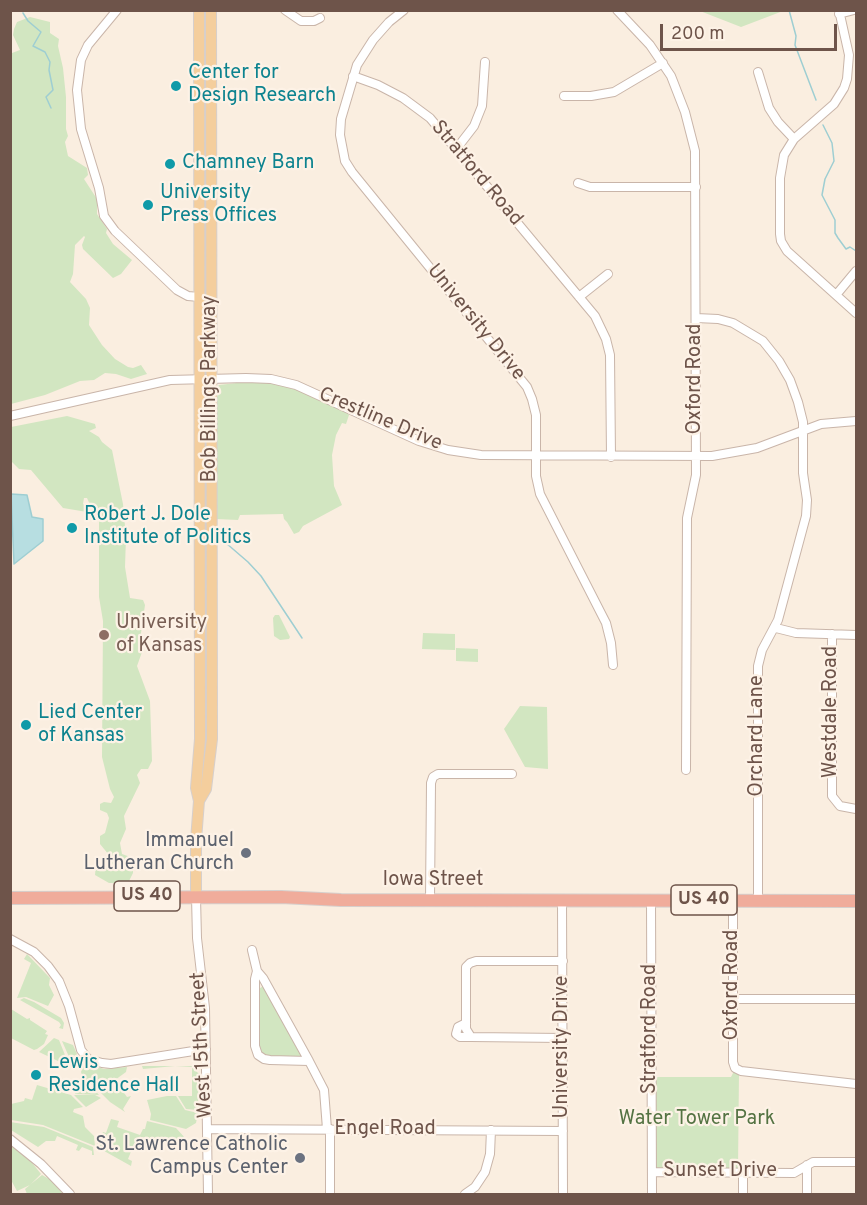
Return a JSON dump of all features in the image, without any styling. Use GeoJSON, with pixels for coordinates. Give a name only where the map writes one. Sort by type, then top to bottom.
{"type":"FeatureCollection","features":[{"type":"Feature","properties":{"kind":"highway","name":"Iowa Street"},"geometry":{"type":"LineString","coordinates":[[10,898],[856,901]]}},
{"type":"Feature","properties":{"kind":"main road","name":"Bob Billings Parkway"},"geometry":{"type":"LineString","coordinates":[[199,10],[199,297],[205,379]]}},
{"type":"Feature","properties":{"kind":"main road","name":"Bob Billings Parkway"},"geometry":{"type":"LineString","coordinates":[[196,897],[199,801],[207,789],[212,739],[205,379],[211,10]]}},
{"type":"Feature","properties":{"kind":"street"},"geometry":{"type":"LineString","coordinates":[[117,10],[87,45],[81,60],[77,90],[81,129],[99,188],[104,216],[115,231],[176,288],[188,296],[199,297]]}},
{"type":"Feature","properties":{"kind":"street"},"geometry":{"type":"LineString","coordinates":[[285,10],[301,21],[314,21],[320,18]]}},
{"type":"Feature","properties":{"kind":"street","name":"University Drive"},"geometry":{"type":"LineString","coordinates":[[404,10],[373,40],[357,65],[340,126],[345,161],[524,383],[534,405],[536,476],[540,495],[606,623],[613,665]]}},
{"type":"Feature","properties":{"kind":"street","name":"Oxford Road"},"geometry":{"type":"LineString","coordinates":[[617,10],[642,35],[663,63],[676,88],[690,126],[695,151],[696,457],[695,482],[687,518],[686,770]]}},
{"type":"Feature","properties":{"kind":"street"},"geometry":{"type":"LineString","coordinates":[[854,10],[839,12],[849,55],[844,88],[834,104],[794,139],[784,155],[780,170],[781,241],[786,251],[856,313]]}},
{"type":"Feature","properties":{"kind":"street"},"geometry":{"type":"LineString","coordinates":[[457,148],[474,126],[482,106],[485,62]]}},
{"type":"Feature","properties":{"kind":"street"},"geometry":{"type":"LineString","coordinates":[[564,96],[591,96],[614,92],[663,63]]}},
{"type":"Feature","properties":{"kind":"street"},"geometry":{"type":"LineString","coordinates":[[758,72],[769,108],[777,122],[794,139]]}},
{"type":"Feature","properties":{"kind":"street","name":"Stratford Road"},"geometry":{"type":"LineString","coordinates":[[353,76],[378,85],[403,98],[430,118],[457,148],[599,324],[610,355],[611,457]]}},
{"type":"Feature","properties":{"kind":"street"},"geometry":{"type":"LineString","coordinates":[[578,183],[590,187],[696,187]]}},
{"type":"Feature","properties":{"kind":"street"},"geometry":{"type":"LineString","coordinates":[[836,295],[856,271]]}},
{"type":"Feature","properties":{"kind":"street"},"geometry":{"type":"LineString","coordinates":[[579,297],[608,274]]}},
{"type":"Feature","properties":{"kind":"street","name":"Orchard Lane"},"geometry":{"type":"LineString","coordinates":[[696,318],[718,319],[733,323],[763,341],[790,380],[798,402],[803,430],[806,516],[776,628],[762,650],[758,666],[758,900]]}},
{"type":"Feature","properties":{"kind":"street","name":"Crestline Drive"},"geometry":{"type":"LineString","coordinates":[[10,416],[170,380],[272,379],[296,385],[414,439],[448,450],[481,455],[696,457],[749,450],[831,422],[856,421]]}},
{"type":"Feature","properties":{"kind":"street"},"geometry":{"type":"LineString","coordinates":[[776,628],[796,633],[856,635]]}},
{"type":"Feature","properties":{"kind":"street","name":"Westdale Road"},"geometry":{"type":"LineString","coordinates":[[832,634],[832,796],[835,802],[843,808],[856,809]]}},
{"type":"Feature","properties":{"kind":"street"},"geometry":{"type":"LineString","coordinates":[[430,900],[431,783],[433,777],[438,774],[512,774]]}},
{"type":"Feature","properties":{"kind":"street","name":"West 15th Street"},"geometry":{"type":"LineString","coordinates":[[196,897],[197,938],[205,1008],[208,1194]]}},
{"type":"Feature","properties":{"kind":"street","name":"University Drive"},"geometry":{"type":"LineString","coordinates":[[562,900],[563,1194]]}},
{"type":"Feature","properties":{"kind":"street","name":"Stratford Road"},"geometry":{"type":"LineString","coordinates":[[651,900],[652,1194]]}},
{"type":"Feature","properties":{"kind":"street","name":"Oxford Road"},"geometry":{"type":"LineString","coordinates":[[733,900],[733,1062],[737,1069],[856,1084]]}},
{"type":"Feature","properties":{"kind":"street"},"geometry":{"type":"LineString","coordinates":[[10,939],[34,952],[59,981],[69,1006],[81,1050],[88,1059],[111,1064],[206,1050]]}},
{"type":"Feature","properties":{"kind":"street"},"geometry":{"type":"LineString","coordinates":[[252,950],[257,970],[255,1046],[258,1055],[270,1060],[309,1061]]}},
{"type":"Feature","properties":{"kind":"street"},"geometry":{"type":"LineString","coordinates":[[562,962],[476,961],[468,964],[466,967],[466,1033],[471,1037],[563,1038]]}},
{"type":"Feature","properties":{"kind":"street"},"geometry":{"type":"LineString","coordinates":[[257,970],[324,1090],[329,1129],[330,1194]]}},
{"type":"Feature","properties":{"kind":"street"},"geometry":{"type":"LineString","coordinates":[[256,990],[258,986],[266,983]]}},
{"type":"Feature","properties":{"kind":"street"},"geometry":{"type":"LineString","coordinates":[[733,999],[856,999]]}},
{"type":"Feature","properties":{"kind":"street","name":"Engel Road"},"geometry":{"type":"LineString","coordinates":[[207,1129],[563,1131]]}},
{"type":"Feature","properties":{"kind":"street"},"geometry":{"type":"LineString","coordinates":[[465,1194],[475,1187],[485,1172],[490,1154],[491,1130]]}},
{"type":"Feature","properties":{"kind":"street"},"geometry":{"type":"LineString","coordinates":[[10,1139],[41,1164],[70,1194]]}},
{"type":"Feature","properties":{"kind":"street","name":"Sunset Drive"},"geometry":{"type":"LineString","coordinates":[[652,1172],[794,1173],[813,1162],[856,1162]]}},
{"type":"Feature","properties":{"kind":"street"},"geometry":{"type":"LineString","coordinates":[[807,1165],[807,1194]]}},
{"type":"Feature","properties":{"kind":"street"},"geometry":{"type":"LineString","coordinates":[[743,1172],[743,1194]]}},
{"type":"Feature","properties":{"kind":"green space"},"geometry":{"type":"Polygon","coordinates":[[[700,11],[783,11],[741,27],[700,11]]]}},
{"type":"Feature","properties":{"kind":"green space"},"geometry":{"type":"Polygon","coordinates":[[[30,17],[50,22],[50,33],[59,39],[58,46],[66,97],[68,136],[65,142],[68,156],[87,168],[88,175],[84,179],[97,199],[97,214],[107,229],[106,233],[113,244],[132,260],[121,274],[113,278],[83,249],[84,236],[75,245],[73,274],[70,282],[86,299],[90,308],[89,325],[102,345],[115,359],[128,367],[141,365],[147,374],[131,379],[105,373],[94,380],[80,381],[45,395],[11,404],[11,49],[12,53],[20,50],[13,35],[17,22],[30,17]]]}},
{"type":"Feature","properties":{"kind":"green space"},"geometry":{"type":"Polygon","coordinates":[[[245,382],[292,387],[347,412],[349,415],[346,424],[342,423],[336,435],[332,455],[334,486],[342,505],[303,526],[299,532],[294,534],[283,514],[240,515],[238,520],[216,519],[216,388],[219,385],[245,382]]]}},
{"type":"Feature","properties":{"kind":"green space"},"geometry":{"type":"Polygon","coordinates":[[[67,416],[95,424],[96,428],[89,431],[112,450],[123,504],[126,537],[125,567],[130,598],[143,600],[145,605],[140,640],[146,641],[137,666],[150,701],[152,761],[148,769],[141,769],[137,775],[140,783],[124,816],[126,829],[120,843],[122,854],[133,858],[133,873],[128,883],[109,883],[95,875],[96,865],[105,863],[113,870],[109,855],[100,844],[100,836],[105,833],[109,818],[107,813],[100,810],[100,804],[111,803],[114,797],[102,757],[103,621],[99,597],[99,513],[92,509],[87,498],[84,498],[83,504],[88,508],[87,512],[63,508],[31,470],[19,469],[11,461],[11,427],[67,416]]]}},
{"type":"Feature","properties":{"kind":"green space"},"geometry":{"type":"Polygon","coordinates":[[[279,615],[289,639],[280,640],[274,636],[273,618],[279,615]]]}},
{"type":"Feature","properties":{"kind":"green space"},"geometry":{"type":"Polygon","coordinates":[[[423,633],[455,634],[455,650],[422,649],[423,633]]]}},
{"type":"Feature","properties":{"kind":"green space"},"geometry":{"type":"Polygon","coordinates":[[[456,648],[478,649],[478,662],[456,661],[456,648]]]}},
{"type":"Feature","properties":{"kind":"green space"},"geometry":{"type":"Polygon","coordinates":[[[520,706],[547,707],[548,769],[525,767],[504,729],[520,706]]]}},
{"type":"Feature","properties":{"kind":"green space"},"geometry":{"type":"Polygon","coordinates":[[[27,954],[50,978],[49,985],[54,995],[48,1006],[26,997],[17,998],[31,963],[24,959],[27,954]]]}},
{"type":"Feature","properties":{"kind":"green space"},"geometry":{"type":"Polygon","coordinates":[[[263,986],[302,1054],[299,1057],[263,1056],[258,1049],[259,989],[263,986]]]}},
{"type":"Feature","properties":{"kind":"green space"},"geometry":{"type":"Polygon","coordinates":[[[24,998],[61,1018],[64,1023],[63,1029],[59,1028],[61,1025],[59,1022],[20,1000],[24,998]]]}},
{"type":"Feature","properties":{"kind":"green space"},"geometry":{"type":"Polygon","coordinates":[[[11,1009],[27,1019],[30,1018],[47,1031],[45,1034],[48,1035],[44,1044],[34,1050],[11,1038],[11,1009]]]}},
{"type":"Feature","properties":{"kind":"green space"},"geometry":{"type":"Polygon","coordinates":[[[54,1038],[59,1040],[67,1060],[58,1061],[39,1052],[54,1038]]]}},
{"type":"Feature","properties":{"kind":"green space"},"geometry":{"type":"Polygon","coordinates":[[[62,1041],[73,1045],[77,1054],[74,1059],[70,1059],[62,1041]]]}},
{"type":"Feature","properties":{"kind":"green space"},"geometry":{"type":"Polygon","coordinates":[[[85,1063],[104,1069],[127,1067],[126,1072],[115,1080],[127,1097],[131,1096],[123,1109],[125,1112],[84,1080],[81,1072],[85,1063]]]}},
{"type":"Feature","properties":{"kind":"green space"},"geometry":{"type":"Polygon","coordinates":[[[142,1066],[175,1066],[143,1069],[142,1066]]]}},
{"type":"Feature","properties":{"kind":"green space"},"geometry":{"type":"Polygon","coordinates":[[[175,1066],[195,1066],[199,1074],[198,1110],[186,1109],[178,1096],[192,1096],[192,1067],[175,1066]]]}},
{"type":"Feature","properties":{"kind":"green space","name":"Water Tower Park"},"geometry":{"type":"Polygon","coordinates":[[[734,1071],[739,1073],[738,1169],[659,1169],[656,1167],[655,1077],[731,1077],[734,1071]]]}},
{"type":"Feature","properties":{"kind":"green space"},"geometry":{"type":"Polygon","coordinates":[[[79,1081],[93,1088],[99,1095],[75,1094],[79,1081]]]}},
{"type":"Feature","properties":{"kind":"green space"},"geometry":{"type":"Polygon","coordinates":[[[37,1085],[71,1095],[83,1107],[74,1109],[73,1112],[83,1116],[85,1127],[94,1136],[95,1146],[43,1125],[11,1120],[11,1104],[24,1101],[25,1098],[32,1100],[37,1085]]]}},
{"type":"Feature","properties":{"kind":"green space"},"geometry":{"type":"Polygon","coordinates":[[[74,1095],[95,1095],[101,1098],[86,1107],[74,1095]]]}},
{"type":"Feature","properties":{"kind":"green space"},"geometry":{"type":"Polygon","coordinates":[[[176,1096],[185,1110],[198,1113],[196,1123],[186,1129],[150,1120],[151,1114],[147,1100],[176,1096]]]}},
{"type":"Feature","properties":{"kind":"green space"},"geometry":{"type":"Polygon","coordinates":[[[111,1119],[119,1121],[117,1127],[140,1135],[147,1121],[176,1128],[197,1151],[142,1137],[139,1145],[134,1144],[128,1159],[132,1161],[131,1166],[97,1147],[98,1134],[101,1136],[103,1132],[106,1133],[111,1119]]]}},
{"type":"Feature","properties":{"kind":"green space"},"geometry":{"type":"Polygon","coordinates":[[[10,1122],[44,1127],[93,1147],[94,1155],[92,1151],[82,1147],[79,1151],[76,1150],[78,1145],[57,1136],[55,1141],[46,1141],[38,1147],[11,1130],[10,1122]]]}},
{"type":"Feature","properties":{"kind":"green space"},"geometry":{"type":"Polygon","coordinates":[[[10,1142],[29,1159],[41,1174],[30,1185],[17,1191],[11,1180],[10,1142]]]}},
{"type":"Feature","properties":{"kind":"green space"},"geometry":{"type":"Polygon","coordinates":[[[42,1175],[51,1180],[63,1194],[27,1194],[25,1189],[42,1175]]]}},
{"type":"Feature","properties":{"kind":"water"},"geometry":{"type":"Polygon","coordinates":[[[11,494],[27,495],[32,517],[43,519],[43,541],[14,564],[11,494]]]}},
{"type":"Feature","properties":{"kind":"waterway"},"geometry":{"type":"LineString","coordinates":[[789,10],[796,36],[795,45],[816,100]]}},
{"type":"Feature","properties":{"kind":"waterway"},"geometry":{"type":"LineString","coordinates":[[23,13],[28,21],[41,32],[33,46],[45,52],[50,62],[49,70],[53,90],[46,97],[51,108]]}},
{"type":"Feature","properties":{"kind":"waterway"},"geometry":{"type":"LineString","coordinates":[[823,125],[832,143],[834,161],[825,179],[822,195],[835,220],[835,233],[838,238],[846,249],[850,247],[856,251]]}},
{"type":"Feature","properties":{"kind":"waterway"},"geometry":{"type":"LineString","coordinates":[[219,537],[261,576],[302,638]]}},
{"type":"Feature","properties":{"kind":"place","name":"Center for Design Research"},"geometry":{"type":"Point","coordinates":[176,86]}},
{"type":"Feature","properties":{"kind":"place","name":"Chamney Barn"},"geometry":{"type":"Point","coordinates":[170,164]}},
{"type":"Feature","properties":{"kind":"place","name":"University Press Offices"},"geometry":{"type":"Point","coordinates":[148,205]}},
{"type":"Feature","properties":{"kind":"place","name":"Robert J. Dole Institute of Politics"},"geometry":{"type":"Point","coordinates":[72,528]}},
{"type":"Feature","properties":{"kind":"place","name":"University of Kansas"},"geometry":{"type":"Point","coordinates":[104,635]}},
{"type":"Feature","properties":{"kind":"place","name":"Lied Center of Kansas"},"geometry":{"type":"Point","coordinates":[26,725]}},
{"type":"Feature","properties":{"kind":"place","name":"Immanuel Lutheran Church"},"geometry":{"type":"Point","coordinates":[246,853]}},
{"type":"Feature","properties":{"kind":"place","name":"Lewis Residence Hall"},"geometry":{"type":"Point","coordinates":[36,1075]}},
{"type":"Feature","properties":{"kind":"place","name":"St. Lawrence Catholic Campus Center"},"geometry":{"type":"Point","coordinates":[300,1158]}}]}
